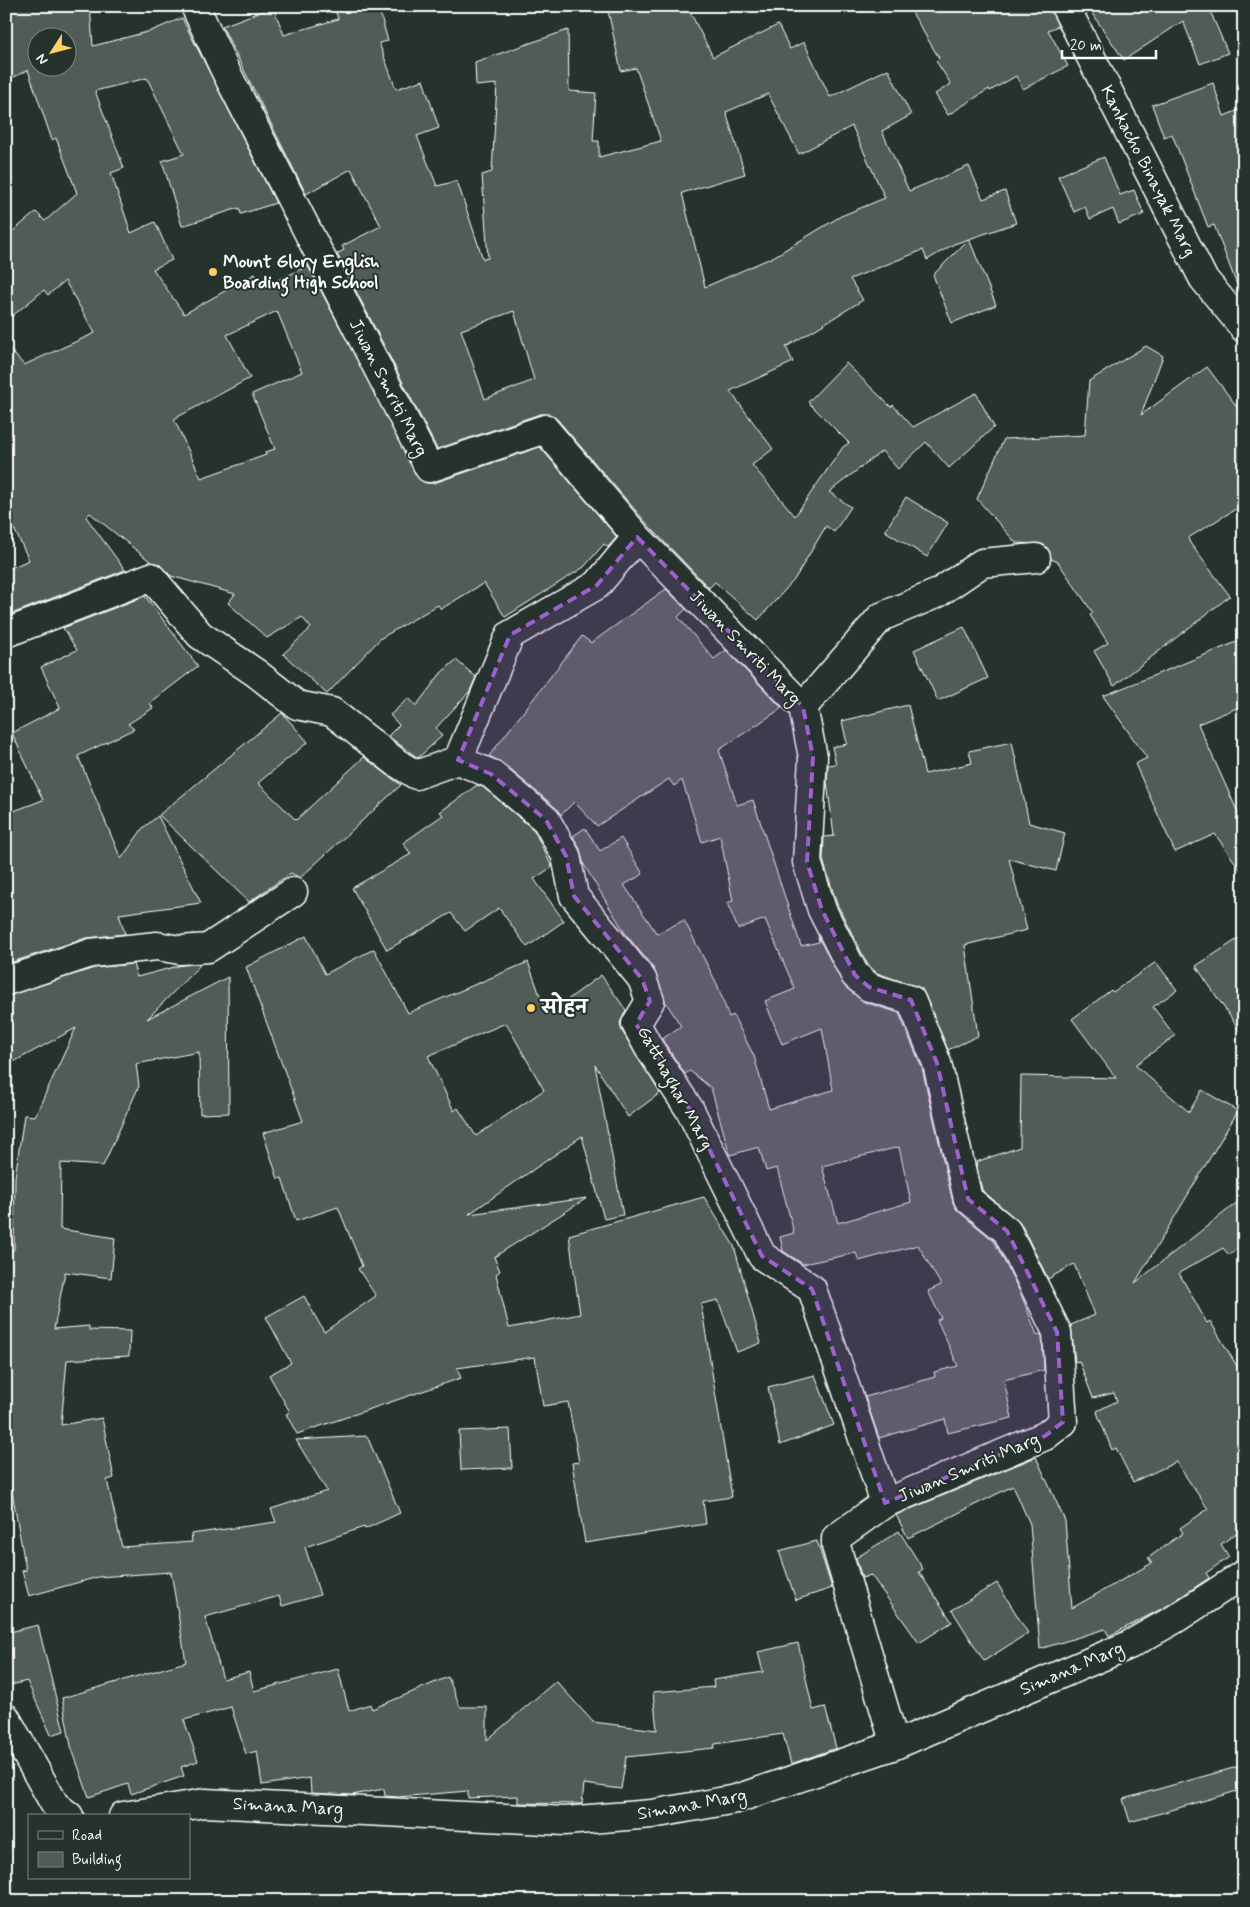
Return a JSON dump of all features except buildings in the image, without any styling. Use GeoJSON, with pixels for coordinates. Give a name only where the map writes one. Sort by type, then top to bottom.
{"type":"FeatureCollection","features":[{"type":"Feature","properties":{"kind":"street","name":"Jiwan Smriti Marg"},"geometry":{"type":"LineString","coordinates":[[195,6],[224,68],[429,468],[545,429],[637,537],[803,707],[813,757],[807,862],[822,910],[855,975],[869,987],[911,1000],[937,1064],[968,1199],[1007,1231],[1057,1332],[1063,1422],[1045,1436],[885,1503],[836,1538],[835,1542],[895,1745]]}},
{"type":"Feature","properties":{"kind":"street","name":"Kankacho Binayak Marg"},"geometry":{"type":"LineString","coordinates":[[1065,6],[1203,278],[1244,328]]}},
{"type":"Feature","properties":{"kind":"street"},"geometry":{"type":"LineString","coordinates":[[6,634],[151,577],[200,635],[256,673],[297,705],[332,712],[397,763],[416,774],[458,760],[510,635],[597,585],[637,537]]}},
{"type":"Feature","properties":{"kind":"street"},"geometry":{"type":"LineString","coordinates":[[803,707],[881,617],[938,593],[982,562],[1036,558]]}},
{"type":"Feature","properties":{"kind":"street","name":"Gatthaghar Marg"},"geometry":{"type":"LineString","coordinates":[[458,760],[491,774],[546,820],[566,856],[574,896],[642,979],[650,1001],[636,1024],[649,1048],[690,1110],[762,1256],[812,1289],[885,1503]]}},
{"type":"Feature","properties":{"kind":"street"},"geometry":{"type":"LineString","coordinates":[[6,981],[91,953],[157,946],[180,950],[208,948],[294,892]]}},
{"type":"Feature","properties":{"kind":"street","name":"Simana Marg"},"geometry":{"type":"LineString","coordinates":[[134,1814],[205,1802],[565,1821],[652,1814],[736,1799],[895,1745],[1129,1644],[1175,1619],[1244,1574]]}},
{"type":"Feature","properties":{"kind":"street"},"geometry":{"type":"LineString","coordinates":[[6,1718],[55,1805],[66,1814]]}},
{"type":"Feature","properties":{"kind":"highlighted area"},"geometry":{"type":"Polygon","coordinates":[[[637,537],[803,707],[813,757],[807,862],[822,910],[855,975],[869,987],[911,1000],[937,1063],[968,1199],[1007,1231],[1057,1332],[1063,1422],[1045,1436],[885,1503],[812,1289],[762,1256],[690,1110],[636,1024],[650,1001],[642,979],[574,896],[566,856],[546,820],[491,774],[458,760],[510,635],[597,585],[637,537]]]}},
{"type":"Feature","properties":{"kind":"place","name":"Mount Glory English Boarding High School"},"geometry":{"type":"Point","coordinates":[213,272]}},
{"type":"Feature","properties":{"kind":"place","name":"सोहन"},"geometry":{"type":"Point","coordinates":[531,1008]}}]}
